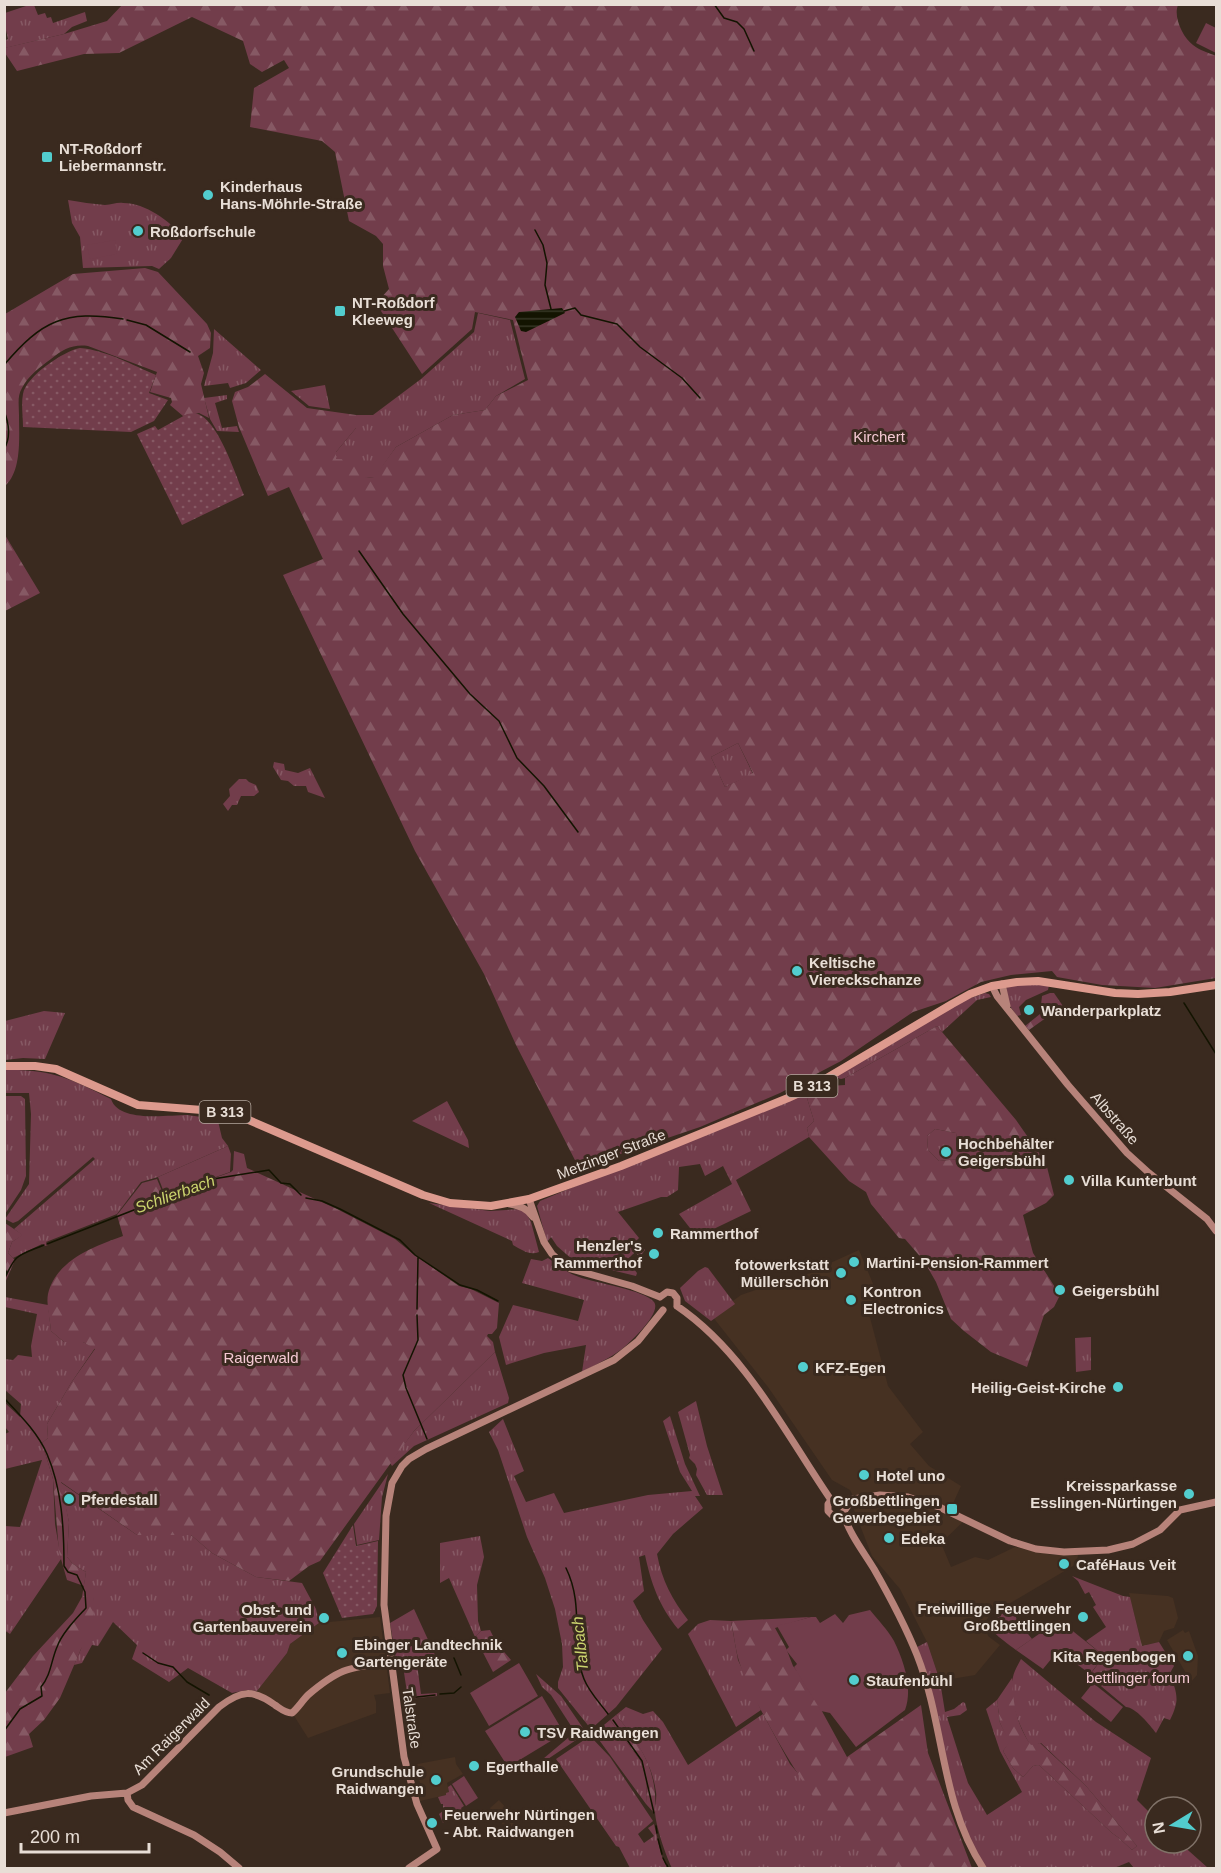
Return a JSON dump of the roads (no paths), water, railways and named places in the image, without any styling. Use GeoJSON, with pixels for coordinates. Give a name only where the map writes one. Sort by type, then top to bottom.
{"type":"FeatureCollection","features":[{"type":"Feature","properties":{"kind":"main road","name":"Metzinger Straße"},"geometry":{"type":"LineString","coordinates":[[4,1066],[56,1069],[138,1105],[237,1115],[396,1185],[436,1199],[480,1206],[509,1204],[529,1199],[612,1170],[788,1098],[810,1088],[961,999],[992,986],[1038,981],[1108,992],[1138,994],[1216,985]]}},
{"type":"Feature","properties":{"kind":"street","name":"Albstraße"},"geometry":{"type":"LineString","coordinates":[[1002,984],[1008,1009]]}},
{"type":"Feature","properties":{"kind":"street","name":"Albstraße"},"geometry":{"type":"LineString","coordinates":[[992,986],[997,996],[1060,1075],[1127,1153],[1207,1219],[1216,1231]]}},
{"type":"Feature","properties":{"kind":"street"},"geometry":{"type":"LineString","coordinates":[[529,1199],[544,1242],[552,1254],[571,1269],[632,1286],[660,1297]]}},
{"type":"Feature","properties":{"kind":"street"},"geometry":{"type":"LineString","coordinates":[[509,1204],[528,1210],[536,1221]]}},
{"type":"Feature","properties":{"kind":"street"},"geometry":{"type":"LineString","coordinates":[[664,1293],[673,1293],[677,1298],[677,1306],[672,1311],[663,1310],[659,1305],[660,1297],[664,1293]]}},
{"type":"Feature","properties":{"kind":"street"},"geometry":{"type":"LineString","coordinates":[[677,1306],[713,1334],[731,1355],[787,1433],[831,1500]]}},
{"type":"Feature","properties":{"kind":"street","name":"Talstraße"},"geometry":{"type":"LineString","coordinates":[[409,1869],[436,1849],[423,1819],[407,1768],[385,1622],[385,1558],[388,1499],[392,1483],[409,1459],[426,1449],[614,1360],[638,1341],[663,1310]]}},
{"type":"Feature","properties":{"kind":"street"},"geometry":{"type":"LineString","coordinates":[[983,1869],[970,1846],[952,1800],[931,1701],[918,1657],[894,1606],[853,1535],[842,1509],[836,1498],[831,1500],[827,1506],[832,1515],[842,1509],[853,1499],[887,1495],[917,1499],[1010,1541],[1036,1549],[1064,1552],[1105,1551],[1133,1544],[1160,1530],[1182,1509],[1216,1503]]}},
{"type":"Feature","properties":{"kind":"street","name":"Am Raigerwald"},"geometry":{"type":"LineString","coordinates":[[127,1793],[142,1785],[219,1707],[234,1697],[245,1693],[257,1694],[283,1711],[292,1713],[307,1696],[336,1673],[354,1667],[390,1662]]}},
{"type":"Feature","properties":{"kind":"street"},"geometry":{"type":"LineString","coordinates":[[4,1813],[91,1796],[127,1793],[128,1800],[133,1807],[194,1835],[239,1869]]}},
{"type":"Feature","properties":{"kind":"waterway"},"geometry":{"type":"LineString","coordinates":[[714,4],[724,18],[737,22],[744,29],[754,51]]}},
{"type":"Feature","properties":{"kind":"waterway"},"geometry":{"type":"LineString","coordinates":[[535,230],[543,245],[547,263],[545,285],[551,309]]}},
{"type":"Feature","properties":{"kind":"waterway"},"geometry":{"type":"LineString","coordinates":[[564,311],[575,308],[581,315],[617,324],[640,347],[682,378],[700,398]]}},
{"type":"Feature","properties":{"kind":"waterway"},"geometry":{"type":"LineString","coordinates":[[4,365],[30,338],[56,322],[85,316],[123,319]]}},
{"type":"Feature","properties":{"kind":"waterway"},"geometry":{"type":"LineString","coordinates":[[127,320],[146,325],[190,352]]}},
{"type":"Feature","properties":{"kind":"waterway"},"geometry":{"type":"LineString","coordinates":[[4,411],[8,430],[8,440],[4,449]]}},
{"type":"Feature","properties":{"kind":"waterway"},"geometry":{"type":"LineString","coordinates":[[359,551],[403,614],[470,694],[499,721],[517,758],[544,786],[578,832]]}},
{"type":"Feature","properties":{"kind":"waterway"},"geometry":{"type":"LineString","coordinates":[[1184,1003],[1216,1054]]}},
{"type":"Feature","properties":{"kind":"waterway","name":"Schlierbach"},"geometry":{"type":"LineString","coordinates":[[47,1244],[213,1179],[269,1170],[281,1183],[290,1184],[301,1195]]}},
{"type":"Feature","properties":{"kind":"waterway","name":"Schlierbach"},"geometry":{"type":"LineString","coordinates":[[306,1198],[322,1201],[340,1209],[400,1240],[415,1255],[460,1285],[477,1290],[498,1301]]}},
{"type":"Feature","properties":{"kind":"waterway","name":"Schlierbach"},"geometry":{"type":"LineString","coordinates":[[4,1280],[18,1256],[44,1245]]}},
{"type":"Feature","properties":{"kind":"waterway"},"geometry":{"type":"LineString","coordinates":[[417,1309],[418,1258]]}},
{"type":"Feature","properties":{"kind":"waterway","name":"Schlierbach"},"geometry":{"type":"LineString","coordinates":[[4,1266],[7,1274]]}},
{"type":"Feature","properties":{"kind":"waterway"},"geometry":{"type":"LineString","coordinates":[[417,1315],[418,1340],[403,1375],[427,1439]]}},
{"type":"Feature","properties":{"kind":"waterway","name":"Schlierbach"},"geometry":{"type":"LineString","coordinates":[[4,1398],[34,1432],[47,1454],[56,1481],[61,1509],[64,1566],[68,1572],[77,1575],[85,1592],[86,1608],[59,1642],[49,1673],[41,1687],[42,1696],[20,1709],[4,1731]]}},
{"type":"Feature","properties":{"kind":"waterway","name":"Talbach"},"geometry":{"type":"LineString","coordinates":[[566,1568],[575,1597],[578,1652],[584,1679],[608,1714]]}},
{"type":"Feature","properties":{"kind":"waterway"},"geometry":{"type":"LineString","coordinates":[[143,1653],[158,1663],[173,1667],[187,1682],[209,1695]]}},
{"type":"Feature","properties":{"kind":"waterway"},"geometry":{"type":"LineString","coordinates":[[454,1658],[461,1675]]}},
{"type":"Feature","properties":{"kind":"waterway"},"geometry":{"type":"LineString","coordinates":[[440,1694],[454,1693],[461,1687]]}},
{"type":"Feature","properties":{"kind":"waterway"},"geometry":{"type":"LineString","coordinates":[[408,1698],[435,1695]]}},
{"type":"Feature","properties":{"kind":"waterway","name":"Talbach"},"geometry":{"type":"LineString","coordinates":[[613,1720],[642,1761],[654,1813]]}},
{"type":"Feature","properties":{"kind":"waterway","name":"Talbach"},"geometry":{"type":"LineString","coordinates":[[656,1826],[657,1833]]}},
{"type":"Feature","properties":{"kind":"waterway","name":"Talbach"},"geometry":{"type":"LineString","coordinates":[[658,1839],[662,1854]]}},
{"type":"Feature","properties":{"kind":"waterway","name":"Talbach"},"geometry":{"type":"LineString","coordinates":[[663,1858],[666,1864]]}},
{"type":"Feature","properties":{"kind":"place","name":"NT-Roßdorf Liebermannstr."},"geometry":{"type":"Point","coordinates":[47,157]}},
{"type":"Feature","properties":{"kind":"place","name":"Kinderhaus Hans-Möhrle-Straße"},"geometry":{"type":"Point","coordinates":[208,195]}},
{"type":"Feature","properties":{"kind":"place","name":"Roßdorfschule"},"geometry":{"type":"Point","coordinates":[138,231]}},
{"type":"Feature","properties":{"kind":"place","name":"NT-Roßdorf Kleeweg"},"geometry":{"type":"Point","coordinates":[340,311]}},
{"type":"Feature","properties":{"kind":"place","name":"Keltische Viereckschanze"},"geometry":{"type":"Point","coordinates":[797,971]}},
{"type":"Feature","properties":{"kind":"place","name":"Wanderparkplatz"},"geometry":{"type":"Point","coordinates":[1029,1010]}},
{"type":"Feature","properties":{"kind":"place","name":"Hochbehälter Geigersbühl"},"geometry":{"type":"Point","coordinates":[946,1152]}},
{"type":"Feature","properties":{"kind":"place","name":"Villa Kunterbunt"},"geometry":{"type":"Point","coordinates":[1069,1180]}},
{"type":"Feature","properties":{"kind":"place","name":"Rammerthof"},"geometry":{"type":"Point","coordinates":[658,1233]}},
{"type":"Feature","properties":{"kind":"place","name":"Henzler's Rammerthof"},"geometry":{"type":"Point","coordinates":[654,1254]}},
{"type":"Feature","properties":{"kind":"place","name":"Martini-Pension-Rammert"},"geometry":{"type":"Point","coordinates":[854,1262]}},
{"type":"Feature","properties":{"kind":"place","name":"fotowerkstatt Müllerschön"},"geometry":{"type":"Point","coordinates":[841,1273]}},
{"type":"Feature","properties":{"kind":"place","name":"Geigersbühl"},"geometry":{"type":"Point","coordinates":[1060,1290]}},
{"type":"Feature","properties":{"kind":"place","name":"Kontron Electronics"},"geometry":{"type":"Point","coordinates":[851,1300]}},
{"type":"Feature","properties":{"kind":"place","name":"KFZ-Egen"},"geometry":{"type":"Point","coordinates":[803,1367]}},
{"type":"Feature","properties":{"kind":"place","name":"Heilig-Geist-Kirche"},"geometry":{"type":"Point","coordinates":[1118,1387]}},
{"type":"Feature","properties":{"kind":"place","name":"Hotel uno"},"geometry":{"type":"Point","coordinates":[864,1475]}},
{"type":"Feature","properties":{"kind":"place","name":"Kreissparkasse Esslingen-Nürtingen"},"geometry":{"type":"Point","coordinates":[1189,1494]}},
{"type":"Feature","properties":{"kind":"place","name":"Pferdestall"},"geometry":{"type":"Point","coordinates":[69,1499]}},
{"type":"Feature","properties":{"kind":"place","name":"Großbettlingen Gewerbegebiet"},"geometry":{"type":"Point","coordinates":[952,1509]}},
{"type":"Feature","properties":{"kind":"place","name":"Edeka"},"geometry":{"type":"Point","coordinates":[889,1538]}},
{"type":"Feature","properties":{"kind":"place","name":"CaféHaus Veit"},"geometry":{"type":"Point","coordinates":[1064,1564]}},
{"type":"Feature","properties":{"kind":"place","name":"Freiwillige Feuerwehr Großbettlingen"},"geometry":{"type":"Point","coordinates":[1083,1617]}},
{"type":"Feature","properties":{"kind":"place","name":"Obst- und Gartenbauverein"},"geometry":{"type":"Point","coordinates":[324,1618]}},
{"type":"Feature","properties":{"kind":"place","name":"Ebinger Landtechnik Gartengeräte"},"geometry":{"type":"Point","coordinates":[342,1653]}},
{"type":"Feature","properties":{"kind":"place","name":"Kita Regenbogen"},"geometry":{"type":"Point","coordinates":[1188,1656]}},
{"type":"Feature","properties":{"kind":"place","name":"Staufenbühl"},"geometry":{"type":"Point","coordinates":[854,1680]}},
{"type":"Feature","properties":{"kind":"place","name":"TSV Raidwangen"},"geometry":{"type":"Point","coordinates":[525,1732]}},
{"type":"Feature","properties":{"kind":"place","name":"Egerthalle"},"geometry":{"type":"Point","coordinates":[474,1766]}},
{"type":"Feature","properties":{"kind":"place","name":"Grundschule Raidwangen"},"geometry":{"type":"Point","coordinates":[436,1780]}},
{"type":"Feature","properties":{"kind":"place","name":"Feuerwehr Nürtingen - Abt. Raidwangen"},"geometry":{"type":"Point","coordinates":[432,1823]}},
{"type":"Feature","properties":{"kind":"park label","name":"Kirchert"},"geometry":{"type":"Point","coordinates":[879,436]}},
{"type":"Feature","properties":{"kind":"park label","name":"Raigerwald"},"geometry":{"type":"Point","coordinates":[261,1357]}},
{"type":"Feature","properties":{"kind":"park label","name":"bettlinger forum"},"geometry":{"type":"Point","coordinates":[1138,1677]}}]}
